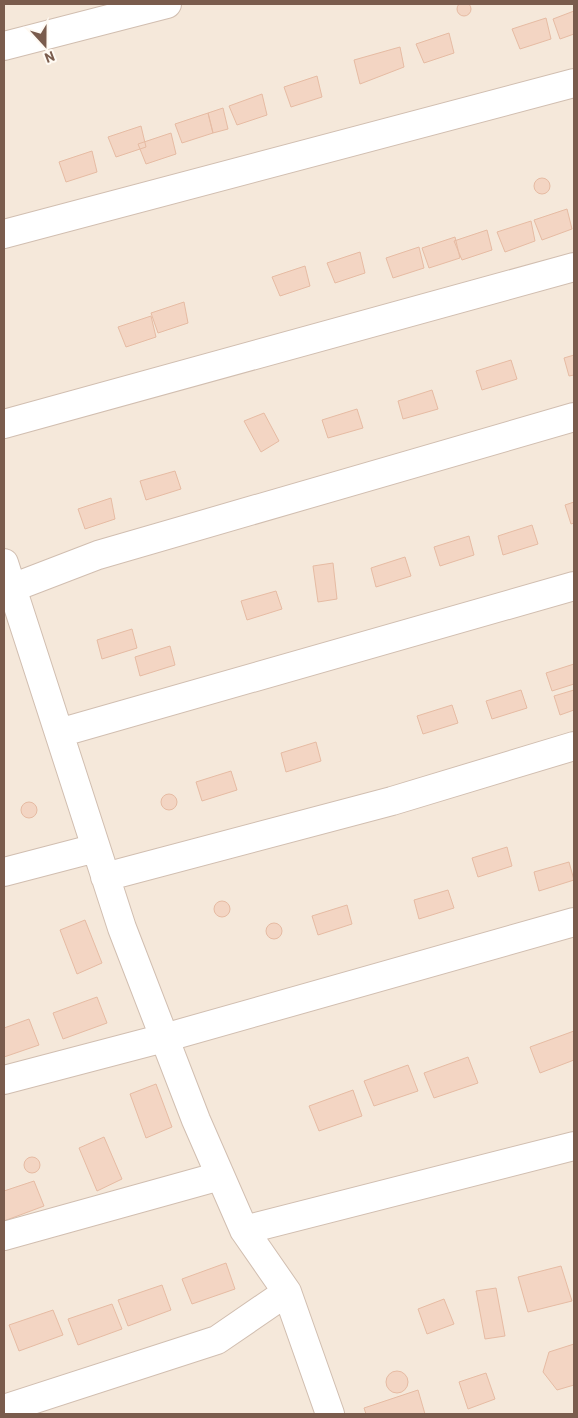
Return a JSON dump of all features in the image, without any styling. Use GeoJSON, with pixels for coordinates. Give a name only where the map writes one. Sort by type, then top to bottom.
{"type":"FeatureCollection","features":[{"type":"Feature","properties":{"kind":"street"},"geometry":{"type":"LineString","coordinates":[[4,46],[167,4]]}},
{"type":"Feature","properties":{"kind":"street"},"geometry":{"type":"LineString","coordinates":[[4,234],[574,83]]}},
{"type":"Feature","properties":{"kind":"street"},"geometry":{"type":"LineString","coordinates":[[4,424],[574,267]]}},
{"type":"Feature","properties":{"kind":"street"},"geometry":{"type":"LineString","coordinates":[[12,588],[98,555],[574,417]]}},
{"type":"Feature","properties":{"kind":"street"},"geometry":{"type":"LineString","coordinates":[[4,563],[12,588],[13,620],[59,733],[122,928],[164,1038],[196,1120],[244,1230],[287,1292],[330,1414]]}},
{"type":"Feature","properties":{"kind":"street"},"geometry":{"type":"LineString","coordinates":[[59,733],[574,586]]}},
{"type":"Feature","properties":{"kind":"street"},"geometry":{"type":"LineString","coordinates":[[105,877],[392,801],[574,746]]}},
{"type":"Feature","properties":{"kind":"street"},"geometry":{"type":"LineString","coordinates":[[4,872],[96,848]]}},
{"type":"Feature","properties":{"kind":"street"},"geometry":{"type":"LineString","coordinates":[[4,1080],[164,1038],[574,922]]}},
{"type":"Feature","properties":{"kind":"street"},"geometry":{"type":"LineString","coordinates":[[244,1230],[574,1146]]}},
{"type":"Feature","properties":{"kind":"street"},"geometry":{"type":"LineString","coordinates":[[4,1236],[220,1176]]}},
{"type":"Feature","properties":{"kind":"street"},"geometry":{"type":"LineString","coordinates":[[4,1409],[217,1340],[287,1292]]}},
{"type":"Feature","properties":{"kind":"shaded area"},"geometry":{"type":"Polygon","coordinates":[[[4,4],[574,4],[574,1414],[4,1414],[4,4]]]}},
{"type":"Feature","properties":{"kind":"building"},"geometry":{"type":"Polygon","coordinates":[[[461,2],[467,2],[471,9],[467,16],[461,16],[457,12],[457,6],[461,2]]]}},
{"type":"Feature","properties":{"kind":"building"},"geometry":{"type":"Polygon","coordinates":[[[574,11],[574,34],[560,39],[553,19],[574,11]]]}},
{"type":"Feature","properties":{"kind":"building"},"geometry":{"type":"Polygon","coordinates":[[[546,18],[551,39],[520,49],[512,29],[546,18]]]}},
{"type":"Feature","properties":{"kind":"building"},"geometry":{"type":"Polygon","coordinates":[[[449,33],[454,53],[424,63],[416,44],[449,33]]]}},
{"type":"Feature","properties":{"kind":"building"},"geometry":{"type":"Polygon","coordinates":[[[400,47],[404,67],[360,84],[354,60],[400,47]]]}},
{"type":"Feature","properties":{"kind":"building"},"geometry":{"type":"Polygon","coordinates":[[[317,76],[322,97],[291,107],[284,87],[317,76]]]}},
{"type":"Feature","properties":{"kind":"building"},"geometry":{"type":"Polygon","coordinates":[[[262,94],[267,115],[237,125],[229,106],[262,94]]]}},
{"type":"Feature","properties":{"kind":"building"},"geometry":{"type":"Polygon","coordinates":[[[223,108],[228,129],[213,133],[208,113],[223,108]]]}},
{"type":"Feature","properties":{"kind":"building"},"geometry":{"type":"Polygon","coordinates":[[[208,113],[213,133],[182,143],[175,124],[208,113]]]}},
{"type":"Feature","properties":{"kind":"building"},"geometry":{"type":"Polygon","coordinates":[[[141,126],[146,147],[116,157],[108,137],[141,126]]]}},
{"type":"Feature","properties":{"kind":"building"},"geometry":{"type":"Polygon","coordinates":[[[171,133],[176,154],[146,164],[138,144],[171,133]]]}},
{"type":"Feature","properties":{"kind":"building"},"geometry":{"type":"Polygon","coordinates":[[[92,151],[97,172],[66,182],[59,162],[92,151]]]}},
{"type":"Feature","properties":{"kind":"building"},"geometry":{"type":"Polygon","coordinates":[[[542,178],[548,180],[550,186],[548,192],[542,194],[536,192],[534,186],[536,180],[542,178]]]}},
{"type":"Feature","properties":{"kind":"building"},"geometry":{"type":"Polygon","coordinates":[[[567,209],[572,229],[542,240],[534,220],[567,209]]]}},
{"type":"Feature","properties":{"kind":"building"},"geometry":{"type":"Polygon","coordinates":[[[531,221],[535,241],[505,252],[497,232],[531,221]]]}},
{"type":"Feature","properties":{"kind":"building"},"geometry":{"type":"Polygon","coordinates":[[[487,230],[492,250],[462,260],[454,241],[487,230]]]}},
{"type":"Feature","properties":{"kind":"building"},"geometry":{"type":"Polygon","coordinates":[[[455,237],[460,258],[429,268],[422,248],[455,237]]]}},
{"type":"Feature","properties":{"kind":"building"},"geometry":{"type":"Polygon","coordinates":[[[419,247],[424,268],[393,278],[386,258],[419,247]]]}},
{"type":"Feature","properties":{"kind":"building"},"geometry":{"type":"Polygon","coordinates":[[[360,252],[365,273],[335,283],[327,263],[360,252]]]}},
{"type":"Feature","properties":{"kind":"building"},"geometry":{"type":"Polygon","coordinates":[[[305,266],[310,286],[280,296],[272,277],[305,266]]]}},
{"type":"Feature","properties":{"kind":"building"},"geometry":{"type":"Polygon","coordinates":[[[184,302],[188,323],[158,333],[151,313],[184,302]]]}},
{"type":"Feature","properties":{"kind":"building"},"geometry":{"type":"Polygon","coordinates":[[[151,316],[156,337],[126,347],[118,327],[151,316]]]}},
{"type":"Feature","properties":{"kind":"building"},"geometry":{"type":"Polygon","coordinates":[[[574,355],[574,375],[569,376],[564,358],[574,355]]]}},
{"type":"Feature","properties":{"kind":"building"},"geometry":{"type":"Polygon","coordinates":[[[511,360],[517,379],[482,390],[476,371],[511,360]]]}},
{"type":"Feature","properties":{"kind":"building"},"geometry":{"type":"Polygon","coordinates":[[[432,390],[438,409],[403,419],[398,401],[432,390]]]}},
{"type":"Feature","properties":{"kind":"building"},"geometry":{"type":"Polygon","coordinates":[[[357,409],[363,428],[328,438],[322,420],[357,409]]]}},
{"type":"Feature","properties":{"kind":"building"},"geometry":{"type":"Polygon","coordinates":[[[264,413],[279,441],[261,452],[244,421],[264,413]]]}},
{"type":"Feature","properties":{"kind":"building"},"geometry":{"type":"Polygon","coordinates":[[[175,471],[181,489],[146,500],[140,481],[175,471]]]}},
{"type":"Feature","properties":{"kind":"building"},"geometry":{"type":"Polygon","coordinates":[[[111,498],[115,519],[85,529],[78,509],[111,498]]]}},
{"type":"Feature","properties":{"kind":"building"},"geometry":{"type":"Polygon","coordinates":[[[574,502],[574,523],[571,524],[565,505],[574,502]]]}},
{"type":"Feature","properties":{"kind":"building"},"geometry":{"type":"Polygon","coordinates":[[[532,525],[538,544],[503,555],[498,536],[532,525]]]}},
{"type":"Feature","properties":{"kind":"building"},"geometry":{"type":"Polygon","coordinates":[[[469,536],[474,555],[440,566],[434,547],[469,536]]]}},
{"type":"Feature","properties":{"kind":"building"},"geometry":{"type":"Polygon","coordinates":[[[405,557],[411,576],[376,587],[371,568],[405,557]]]}},
{"type":"Feature","properties":{"kind":"building"},"geometry":{"type":"Polygon","coordinates":[[[333,563],[337,599],[318,602],[313,566],[333,563]]]}},
{"type":"Feature","properties":{"kind":"building"},"geometry":{"type":"Polygon","coordinates":[[[276,591],[282,609],[247,620],[241,601],[276,591]]]}},
{"type":"Feature","properties":{"kind":"building"},"geometry":{"type":"Polygon","coordinates":[[[132,629],[137,648],[102,659],[97,640],[132,629]]]}},
{"type":"Feature","properties":{"kind":"building"},"geometry":{"type":"Polygon","coordinates":[[[170,646],[175,665],[140,676],[135,657],[170,646]]]}},
{"type":"Feature","properties":{"kind":"building"},"geometry":{"type":"Polygon","coordinates":[[[574,664],[574,684],[552,691],[546,673],[574,664]]]}},
{"type":"Feature","properties":{"kind":"building"},"geometry":{"type":"Polygon","coordinates":[[[521,690],[527,708],[492,719],[486,701],[521,690]]]}},
{"type":"Feature","properties":{"kind":"building"},"geometry":{"type":"Polygon","coordinates":[[[574,690],[574,710],[560,715],[554,696],[574,690]]]}},
{"type":"Feature","properties":{"kind":"building"},"geometry":{"type":"Polygon","coordinates":[[[452,705],[458,723],[423,734],[417,716],[452,705]]]}},
{"type":"Feature","properties":{"kind":"building"},"geometry":{"type":"Polygon","coordinates":[[[316,742],[321,761],[286,772],[281,753],[316,742]]]}},
{"type":"Feature","properties":{"kind":"building"},"geometry":{"type":"Polygon","coordinates":[[[231,771],[237,790],[202,801],[196,782],[231,771]]]}},
{"type":"Feature","properties":{"kind":"building"},"geometry":{"type":"Polygon","coordinates":[[[169,794],[175,796],[177,802],[175,808],[169,810],[163,808],[161,802],[163,796],[169,794]]]}},
{"type":"Feature","properties":{"kind":"building"},"geometry":{"type":"Polygon","coordinates":[[[29,802],[35,804],[37,810],[35,816],[29,818],[23,816],[21,810],[23,804],[29,802]]]}},
{"type":"Feature","properties":{"kind":"building"},"geometry":{"type":"Polygon","coordinates":[[[507,847],[512,866],[478,877],[472,858],[507,847]]]}},
{"type":"Feature","properties":{"kind":"building"},"geometry":{"type":"Polygon","coordinates":[[[569,862],[574,880],[539,891],[534,872],[569,862]]]}},
{"type":"Feature","properties":{"kind":"building"},"geometry":{"type":"Polygon","coordinates":[[[448,890],[454,908],[419,919],[414,900],[448,890]]]}},
{"type":"Feature","properties":{"kind":"building"},"geometry":{"type":"Polygon","coordinates":[[[222,901],[228,903],[230,909],[228,915],[222,917],[216,915],[214,909],[216,903],[222,901]]]}},
{"type":"Feature","properties":{"kind":"building"},"geometry":{"type":"Polygon","coordinates":[[[347,905],[352,924],[318,935],[312,916],[347,905]]]}},
{"type":"Feature","properties":{"kind":"building"},"geometry":{"type":"Polygon","coordinates":[[[85,920],[102,963],[77,974],[60,930],[85,920]]]}},
{"type":"Feature","properties":{"kind":"building"},"geometry":{"type":"Polygon","coordinates":[[[274,923],[280,925],[282,931],[280,937],[274,939],[268,937],[266,931],[268,925],[274,923]]]}},
{"type":"Feature","properties":{"kind":"building"},"geometry":{"type":"Polygon","coordinates":[[[97,997],[107,1023],[63,1039],[53,1013],[97,997]]]}},
{"type":"Feature","properties":{"kind":"building"},"geometry":{"type":"Polygon","coordinates":[[[29,1019],[39,1045],[4,1057],[4,1028],[29,1019]]]}},
{"type":"Feature","properties":{"kind":"building"},"geometry":{"type":"Polygon","coordinates":[[[574,1031],[574,1060],[540,1073],[530,1047],[574,1031]]]}},
{"type":"Feature","properties":{"kind":"building"},"geometry":{"type":"Polygon","coordinates":[[[468,1057],[478,1083],[434,1098],[424,1073],[468,1057]]]}},
{"type":"Feature","properties":{"kind":"building"},"geometry":{"type":"Polygon","coordinates":[[[408,1065],[418,1091],[374,1106],[364,1081],[408,1065]]]}},
{"type":"Feature","properties":{"kind":"building"},"geometry":{"type":"Polygon","coordinates":[[[156,1084],[172,1127],[146,1138],[130,1094],[156,1084]]]}},
{"type":"Feature","properties":{"kind":"building"},"geometry":{"type":"Polygon","coordinates":[[[353,1090],[362,1116],[319,1131],[309,1106],[353,1090]]]}},
{"type":"Feature","properties":{"kind":"building"},"geometry":{"type":"Polygon","coordinates":[[[104,1137],[122,1179],[97,1191],[79,1148],[104,1137]]]}},
{"type":"Feature","properties":{"kind":"building"},"geometry":{"type":"Polygon","coordinates":[[[32,1157],[38,1159],[40,1165],[38,1171],[32,1173],[26,1171],[24,1165],[26,1159],[32,1157]]]}},
{"type":"Feature","properties":{"kind":"building"},"geometry":{"type":"Polygon","coordinates":[[[34,1181],[44,1206],[4,1221],[4,1191],[34,1181]]]}},
{"type":"Feature","properties":{"kind":"building"},"geometry":{"type":"Polygon","coordinates":[[[226,1263],[235,1289],[192,1304],[182,1279],[226,1263]]]}},
{"type":"Feature","properties":{"kind":"building"},"geometry":{"type":"Polygon","coordinates":[[[561,1266],[572,1301],[528,1312],[518,1277],[561,1266]]]}},
{"type":"Feature","properties":{"kind":"building"},"geometry":{"type":"Polygon","coordinates":[[[162,1285],[171,1310],[128,1326],[118,1300],[162,1285]]]}},
{"type":"Feature","properties":{"kind":"building"},"geometry":{"type":"Polygon","coordinates":[[[496,1288],[505,1336],[485,1339],[476,1291],[496,1288]]]}},
{"type":"Feature","properties":{"kind":"building"},"geometry":{"type":"Polygon","coordinates":[[[444,1299],[454,1324],[427,1334],[418,1309],[444,1299]]]}},
{"type":"Feature","properties":{"kind":"building"},"geometry":{"type":"Polygon","coordinates":[[[112,1304],[122,1329],[78,1345],[68,1319],[112,1304]]]}},
{"type":"Feature","properties":{"kind":"building"},"geometry":{"type":"Polygon","coordinates":[[[53,1310],[63,1335],[19,1351],[9,1325],[53,1310]]]}},
{"type":"Feature","properties":{"kind":"building"},"geometry":{"type":"Polygon","coordinates":[[[574,1344],[574,1385],[557,1390],[543,1372],[549,1352],[574,1344]]]}},
{"type":"Feature","properties":{"kind":"building"},"geometry":{"type":"Polygon","coordinates":[[[397,1371],[405,1374],[408,1382],[405,1390],[397,1393],[389,1390],[386,1382],[389,1374],[397,1371]]]}},
{"type":"Feature","properties":{"kind":"building"},"geometry":{"type":"Polygon","coordinates":[[[486,1373],[495,1399],[468,1409],[459,1382],[486,1373]]]}},
{"type":"Feature","properties":{"kind":"building"},"geometry":{"type":"Polygon","coordinates":[[[418,1390],[425,1414],[366,1414],[364,1408],[418,1390]]]}}]}
